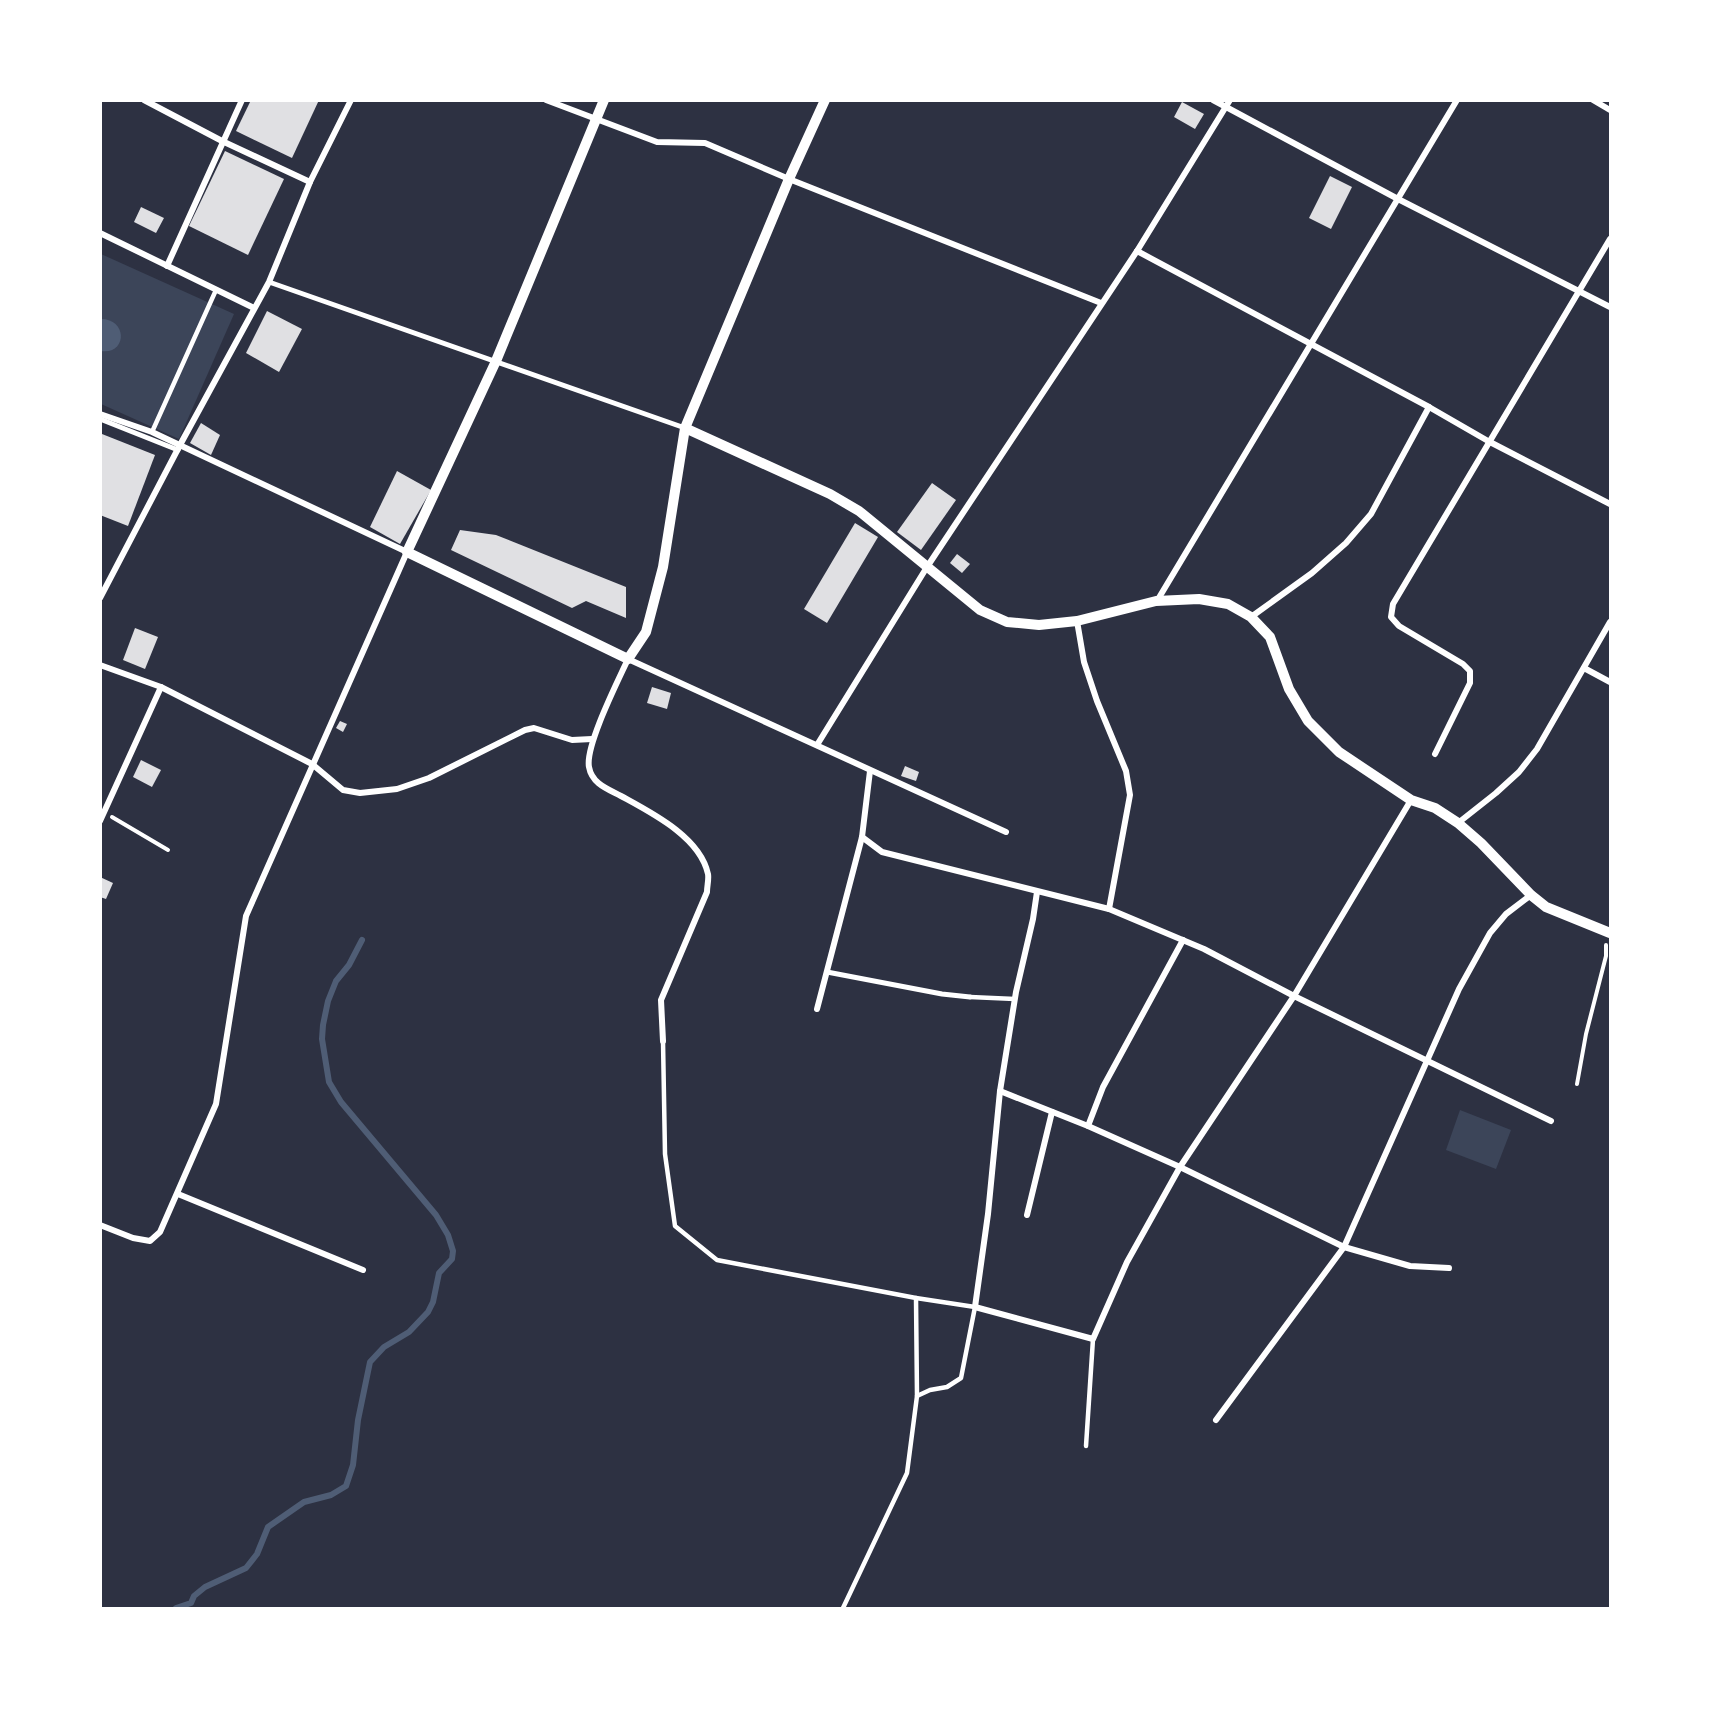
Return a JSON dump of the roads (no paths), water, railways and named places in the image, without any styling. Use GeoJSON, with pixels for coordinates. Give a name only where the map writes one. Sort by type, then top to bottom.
{"type":"FeatureCollection","features":[{"type":"Feature","properties":{"kind":"street"},"geometry":{"type":"LineString","coordinates":[[144,100],[222,141],[310,182]]}},
{"type":"Feature","properties":{"kind":"street"},"geometry":{"type":"LineString","coordinates":[[167,266],[242,100]]}},
{"type":"Feature","properties":{"kind":"street"},"geometry":{"type":"LineString","coordinates":[[100,598],[269,282],[310,182],[351,100]]}},
{"type":"Feature","properties":{"kind":"street"},"geometry":{"type":"LineString","coordinates":[[546,100],[657,142],[705,143],[789,179],[1101,303]]}},
{"type":"Feature","properties":{"kind":"street"},"geometry":{"type":"LineString","coordinates":[[100,1225],[133,1238],[150,1241],[160,1232],[178,1194],[216,1104],[246,916],[407,552],[496,361],[603,100]]}},
{"type":"Feature","properties":{"kind":"street"},"geometry":{"type":"LineString","coordinates":[[663,1041],[661,1000],[707,892],[709,875],[702,858],[683,834],[621,796],[600,786],[589,767],[592,739],[628,659],[646,632],[663,567],[685,428],[789,179],[825,100]]}},
{"type":"Feature","properties":{"kind":"street"},"geometry":{"type":"LineString","coordinates":[[1213,100],[1398,199],[1611,307]]}},
{"type":"Feature","properties":{"kind":"street"},"geometry":{"type":"LineString","coordinates":[[817,745],[927,567],[1137,251],[1230,100]]}},
{"type":"Feature","properties":{"kind":"street"},"geometry":{"type":"LineString","coordinates":[[1156,601],[1457,100]]}},
{"type":"Feature","properties":{"kind":"street"},"geometry":{"type":"LineString","coordinates":[[1593,100],[1611,110]]}},
{"type":"Feature","properties":{"kind":"street"},"geometry":{"type":"LineString","coordinates":[[100,233],[254,308]]}},
{"type":"Feature","properties":{"kind":"street"},"geometry":{"type":"LineString","coordinates":[[1435,754],[1470,683],[1470,671],[1463,663],[1399,626],[1391,617],[1393,604],[1488,441],[1611,239]]}},
{"type":"Feature","properties":{"kind":"street"},"geometry":{"type":"LineString","coordinates":[[1137,251],[1429,407],[1488,441],[1611,504]]}},
{"type":"Feature","properties":{"kind":"street"},"geometry":{"type":"LineString","coordinates":[[269,282],[685,428],[830,494],[859,511],[980,610],[1007,622],[1039,625],[1077,621],[1156,601],[1199,599],[1228,604],[1251,616],[1270,637],[1289,689],[1308,721],[1339,752],[1411,800],[1436,808],[1458,823],[1546,907],[1609,933]]}},
{"type":"Feature","properties":{"kind":"street"},"geometry":{"type":"LineString","coordinates":[[1251,616],[1312,573],[1346,543],[1371,514],[1429,407]]}},
{"type":"Feature","properties":{"kind":"street"},"geometry":{"type":"LineString","coordinates":[[100,414],[152,432],[179,448]]}},
{"type":"Feature","properties":{"kind":"street"},"geometry":{"type":"LineString","coordinates":[[100,419],[179,448],[407,552],[628,659],[1006,832]]}},
{"type":"Feature","properties":{"kind":"street"},"geometry":{"type":"LineString","coordinates":[[1077,621],[1084,662],[1097,702],[1126,771],[1130,795],[1109,909]]}},
{"type":"Feature","properties":{"kind":"street"},"geometry":{"type":"LineString","coordinates":[[1458,823],[1519,772],[1537,748],[1611,622]]}},
{"type":"Feature","properties":{"kind":"street"},"geometry":{"type":"LineString","coordinates":[[100,665],[161,687],[312,764],[343,790],[360,793],[397,789],[429,778],[525,730],[534,728],[572,740],[592,739]]}},
{"type":"Feature","properties":{"kind":"street"},"geometry":{"type":"LineString","coordinates":[[1584,668],[1611,682]]}},
{"type":"Feature","properties":{"kind":"street"},"geometry":{"type":"LineString","coordinates":[[100,820],[161,687]]}},
{"type":"Feature","properties":{"kind":"street"},"geometry":{"type":"LineString","coordinates":[[817,1009],[862,837],[870,771]]}},
{"type":"Feature","properties":{"kind":"street"},"geometry":{"type":"LineString","coordinates":[[1037,892],[1015,999],[1000,1091],[988,1214],[975,1307],[1093,1340],[1127,1262],[1180,1167],[1294,996],[1411,800]]}},
{"type":"Feature","properties":{"kind":"street"},"geometry":{"type":"LineString","coordinates":[[862,837],[882,852],[1109,909],[1183,940],[1551,1121]]}},
{"type":"Feature","properties":{"kind":"street"},"geometry":{"type":"LineString","coordinates":[[1216,1420],[1344,1247],[1459,989],[1490,933],[1506,914],[1531,895]]}},
{"type":"Feature","properties":{"kind":"street"},"geometry":{"type":"LineString","coordinates":[[1088,1126],[1103,1087],[1183,940]]}},
{"type":"Feature","properties":{"kind":"street"},"geometry":{"type":"LineString","coordinates":[[826,972],[970,998]]}},
{"type":"Feature","properties":{"kind":"street"},"geometry":{"type":"LineString","coordinates":[[1000,1091],[1088,1126],[1180,1167],[1344,1247],[1410,1266],[1449,1268]]}},
{"type":"Feature","properties":{"kind":"street"},"geometry":{"type":"LineString","coordinates":[[1027,1215],[1052,1112]]}},
{"type":"Feature","properties":{"kind":"street"},"geometry":{"type":"LineString","coordinates":[[178,1194],[363,1270]]}},
{"type":"Feature","properties":{"kind":"lane"},"geometry":{"type":"LineString","coordinates":[[152,432],[216,290]]}},
{"type":"Feature","properties":{"kind":"lane"},"geometry":{"type":"LineString","coordinates":[[970,998],[1015,999]]}},
{"type":"Feature","properties":{"kind":"lane"},"geometry":{"type":"LineString","coordinates":[[663,1041],[665,1154],[675,1226],[717,1260],[975,1307],[961,1378],[947,1387],[930,1390],[917,1396]]}},
{"type":"Feature","properties":{"kind":"lane"},"geometry":{"type":"LineString","coordinates":[[843,1608],[907,1473],[917,1396],[916,1298]]}},
{"type":"Feature","properties":{"kind":"lane"},"geometry":{"type":"LineString","coordinates":[[1086,1446],[1093,1340]]}},
{"type":"Feature","properties":{"kind":"waterway"},"geometry":{"type":"LineString","coordinates":[[176,1608],[191,1603],[194,1596],[205,1587],[246,1568],[257,1554],[268,1527],[304,1502],[331,1495],[346,1486],[353,1465],[358,1420],[370,1362],[384,1347],[409,1332],[428,1312],[433,1302],[439,1273],[452,1259],[453,1251],[448,1235],[436,1215],[341,1102],[329,1082],[322,1039],[328,1001],[336,981],[349,965],[362,940]]}}]}
